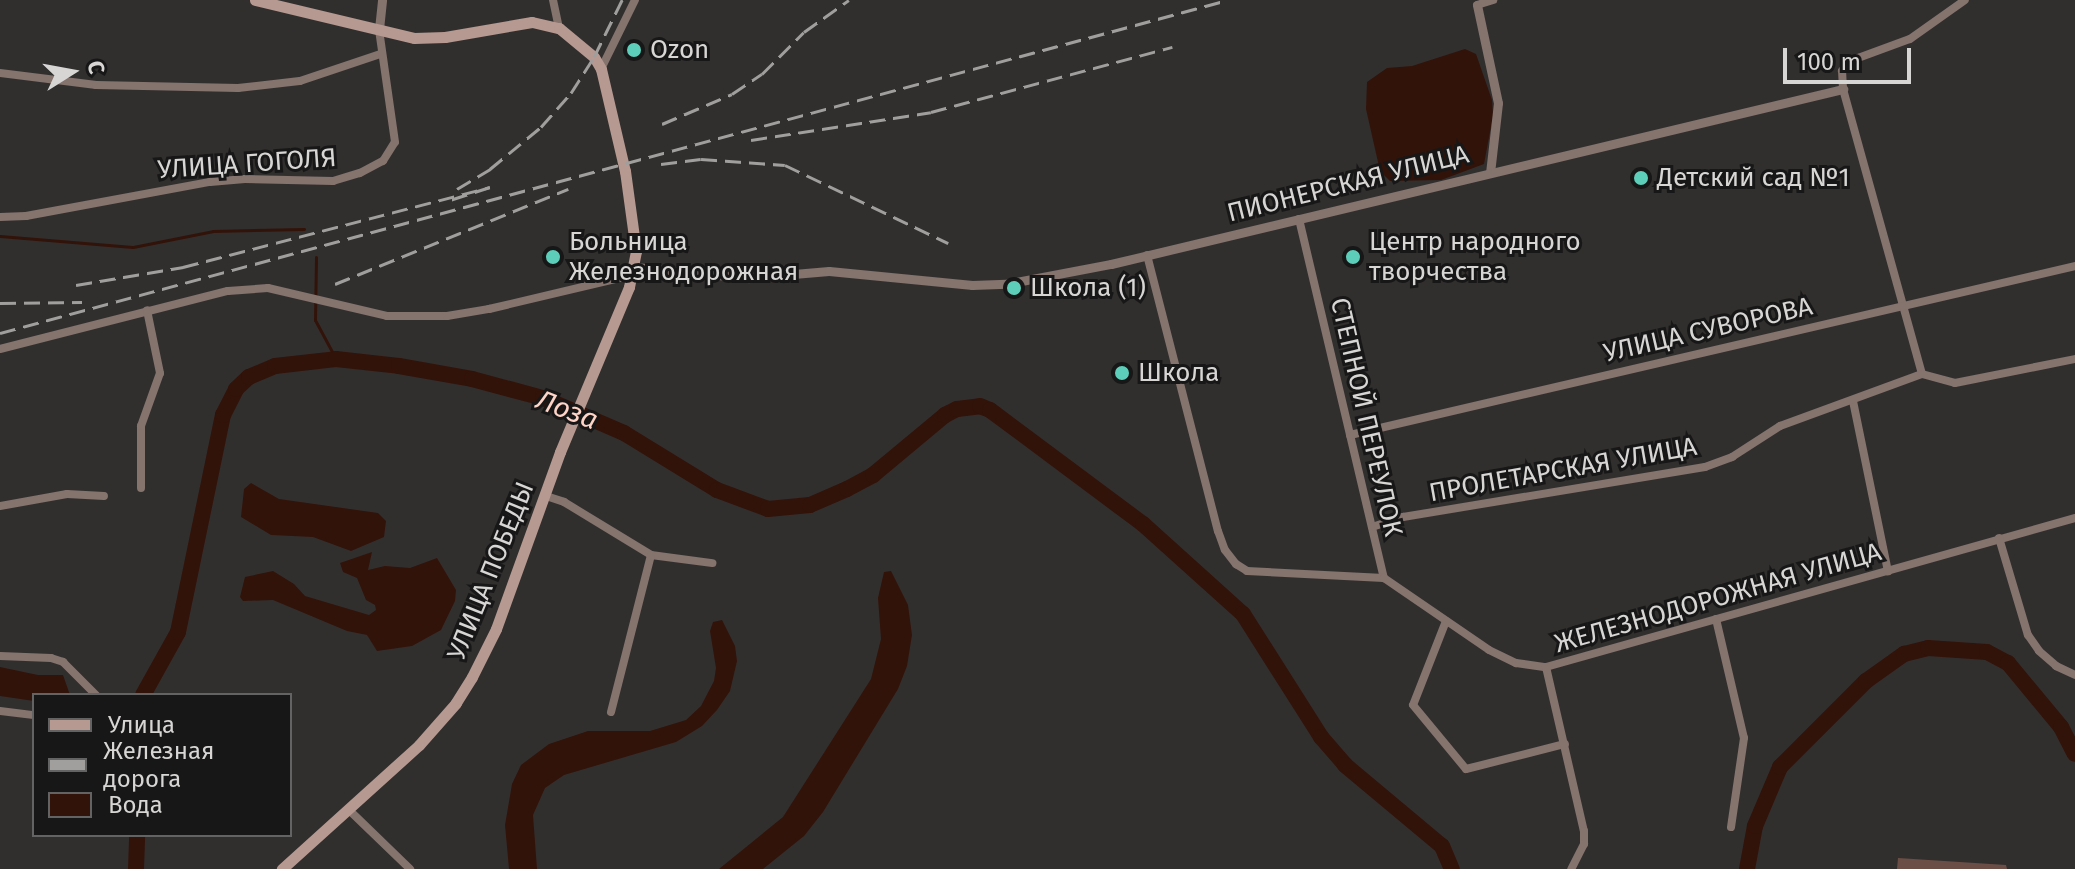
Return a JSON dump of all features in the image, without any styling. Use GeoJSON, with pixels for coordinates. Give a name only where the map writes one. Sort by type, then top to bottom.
{"type":"FeatureCollection","features":[{"type":"Feature","properties":{"kind":"main road"},"geometry":{"type":"LineString","coordinates":[[255,0],[426,38],[532,22],[559,28],[594,57],[601,69],[631,204],[634,271]]}},
{"type":"Feature","properties":{"kind":"main road","name":"УЛИЦА ПОБЕДЫ"},"geometry":{"type":"LineString","coordinates":[[282,869],[438,725],[472,677],[496,629],[560,452],[634,271]]}},
{"type":"Feature","properties":{"kind":"street"},"geometry":{"type":"LineString","coordinates":[[0,73],[96,85],[238,88],[300,81],[380,54],[382,0]]}},
{"type":"Feature","properties":{"kind":"street"},"geometry":{"type":"LineString","coordinates":[[553,0],[559,28]]}},
{"type":"Feature","properties":{"kind":"street"},"geometry":{"type":"LineString","coordinates":[[601,69],[635,0]]}},
{"type":"Feature","properties":{"kind":"street"},"geometry":{"type":"LineString","coordinates":[[1490,173],[1498,103],[1477,5],[1493,0]]}},
{"type":"Feature","properties":{"kind":"street"},"geometry":{"type":"LineString","coordinates":[[1965,0],[1910,39],[1848,63],[1842,71],[1843,89],[1922,374],[1955,383],[2075,359]]}},
{"type":"Feature","properties":{"kind":"street","name":"УЛИЦА ГОГОЛЯ"},"geometry":{"type":"LineString","coordinates":[[0,217],[26,216],[210,182],[245,179],[333,181],[360,173],[383,161],[394,147],[380,54]]}},
{"type":"Feature","properties":{"kind":"street","name":"ПИОНЕРСКАЯ УЛИЦА"},"geometry":{"type":"LineString","coordinates":[[634,271],[748,278],[846,272],[972,285],[1043,278],[1843,89]]}},
{"type":"Feature","properties":{"kind":"street","name":"СТЕПНОЙ ПЕРЕУЛОК"},"geometry":{"type":"LineString","coordinates":[[1299,219],[1384,578]]}},
{"type":"Feature","properties":{"kind":"street"},"geometry":{"type":"LineString","coordinates":[[1147,255],[1225,550],[1247,571],[1384,578]]}},
{"type":"Feature","properties":{"kind":"street","name":"УЛИЦА СУВОРОВА"},"geometry":{"type":"LineString","coordinates":[[1350,435],[2075,266]]}},
{"type":"Feature","properties":{"kind":"street"},"geometry":{"type":"LineString","coordinates":[[0,349],[205,295],[268,288],[387,316],[447,316],[503,306],[634,271]]}},
{"type":"Feature","properties":{"kind":"street"},"geometry":{"type":"LineString","coordinates":[[141,488],[141,426],[160,373],[147,310]]}},
{"type":"Feature","properties":{"kind":"street","name":"ПРОЛЕТАРСКАЯ УЛИЦА"},"geometry":{"type":"LineString","coordinates":[[1372,527],[1418,514],[1705,467],[1732,457],[1780,426],[1922,374]]}},
{"type":"Feature","properties":{"kind":"street"},"geometry":{"type":"LineString","coordinates":[[1853,401],[1888,571]]}},
{"type":"Feature","properties":{"kind":"street"},"geometry":{"type":"LineString","coordinates":[[0,506],[67,494],[104,496]]}},
{"type":"Feature","properties":{"kind":"street"},"geometry":{"type":"LineString","coordinates":[[546,496],[564,502],[651,555],[712,563]]}},
{"type":"Feature","properties":{"kind":"street","name":"ЖЕЛЕЗНОДОРОЖНАЯ УЛИЦА"},"geometry":{"type":"LineString","coordinates":[[1384,578],[1502,657],[1528,666],[1546,667],[2075,518]]}},
{"type":"Feature","properties":{"kind":"street"},"geometry":{"type":"LineString","coordinates":[[1999,538],[2028,635],[2039,651],[2056,666],[2075,675]]}},
{"type":"Feature","properties":{"kind":"street"},"geometry":{"type":"LineString","coordinates":[[611,712],[651,555]]}},
{"type":"Feature","properties":{"kind":"street"},"geometry":{"type":"LineString","coordinates":[[1716,619],[1744,738],[1731,827]]}},
{"type":"Feature","properties":{"kind":"street"},"geometry":{"type":"LineString","coordinates":[[1446,621],[1413,705],[1466,769],[1565,744]]}},
{"type":"Feature","properties":{"kind":"street"},"geometry":{"type":"LineString","coordinates":[[0,656],[51,658],[63,662],[94,693]]}},
{"type":"Feature","properties":{"kind":"street"},"geometry":{"type":"LineString","coordinates":[[1546,667],[1584,831],[1584,844],[1571,869]]}},
{"type":"Feature","properties":{"kind":"street"},"geometry":{"type":"LineString","coordinates":[[0,711],[32,715]]}},
{"type":"Feature","properties":{"kind":"street"},"geometry":{"type":"LineString","coordinates":[[349,810],[410,869]]}},
{"type":"Feature","properties":{"kind":"shaded area"},"geometry":{"type":"Polygon","coordinates":[[[1898,858],[2006,865],[2007,869],[1897,869],[1898,858]]]}},
{"type":"Feature","properties":{"kind":"water"},"geometry":{"type":"Polygon","coordinates":[[[1465,49],[1476,54],[1492,100],[1493,116],[1484,164],[1441,180],[1390,181],[1380,171],[1366,109],[1367,82],[1387,68],[1412,66],[1465,49]]]}},
{"type":"Feature","properties":{"kind":"water"},"geometry":{"type":"Polygon","coordinates":[[[251,483],[279,499],[378,513],[386,521],[384,537],[351,551],[313,537],[271,535],[241,517],[244,489],[251,483]]]}},
{"type":"Feature","properties":{"kind":"water"},"geometry":{"type":"Polygon","coordinates":[[[372,552],[368,570],[385,566],[410,568],[437,558],[456,590],[455,601],[441,630],[412,646],[377,651],[367,635],[347,631],[273,600],[243,601],[240,597],[245,577],[273,571],[294,584],[305,596],[369,615],[376,610],[375,605],[366,600],[357,578],[343,572],[340,563],[372,552]]]}},
{"type":"Feature","properties":{"kind":"water"},"geometry":{"type":"Polygon","coordinates":[[[891,571],[908,605],[912,635],[907,666],[898,689],[823,812],[804,836],[763,869],[719,869],[783,817],[871,679],[881,639],[878,598],[884,572],[891,571]]]}},
{"type":"Feature","properties":{"kind":"water"},"geometry":{"type":"Polygon","coordinates":[[[722,620],[735,646],[737,661],[730,691],[717,710],[702,726],[676,742],[564,775],[545,788],[533,815],[537,869],[509,869],[505,825],[512,784],[521,765],[549,744],[588,731],[650,731],[686,720],[701,706],[714,681],[716,668],[710,631],[713,622],[722,620]]]}},
{"type":"Feature","properties":{"kind":"water"},"geometry":{"type":"Polygon","coordinates":[[[0,667],[38,675],[63,675],[69,693],[32,693],[32,701],[0,696],[0,667]]]}},
{"type":"Feature","properties":{"kind":"waterway"},"geometry":{"type":"LineString","coordinates":[[0,236],[133,247],[213,231],[304,229]]}},
{"type":"Feature","properties":{"kind":"waterway"},"geometry":{"type":"LineString","coordinates":[[316,257],[315,320],[336,359]]}},
{"type":"Feature","properties":{"kind":"waterway","name":"Лоза"},"geometry":{"type":"LineString","coordinates":[[144,693],[178,632],[223,415],[236,389],[249,377],[275,366],[336,359],[399,366],[472,379],[543,398],[624,433],[717,490],[768,509],[810,505],[847,489],[873,475],[945,415],[957,409],[980,406],[990,410],[1143,524],[1243,614],[1321,737],[1345,765],[1442,846],[1452,869]]}},
{"type":"Feature","properties":{"kind":"waterway"},"geometry":{"type":"LineString","coordinates":[[1747,869],[1755,826],[1780,767],[1866,681],[1904,654],[1928,648],[1987,652],[2008,663],[2061,727],[2075,754]]}},
{"type":"Feature","properties":{"kind":"waterway","name":"Лоза"},"geometry":{"type":"LineString","coordinates":[[136,869],[137,837]]}},
{"type":"Feature","properties":{"kind":"railway"},"geometry":{"type":"LineString","coordinates":[[457,189],[490,169],[541,127],[571,93],[594,57],[622,0]]}},
{"type":"Feature","properties":{"kind":"railway"},"geometry":{"type":"LineString","coordinates":[[662,124],[732,94],[762,74],[804,32],[849,0]]}},
{"type":"Feature","properties":{"kind":"railway"},"geometry":{"type":"LineString","coordinates":[[0,333],[1227,0]]}},
{"type":"Feature","properties":{"kind":"railway"},"geometry":{"type":"LineString","coordinates":[[751,140],[931,112],[1172,47]]}},
{"type":"Feature","properties":{"kind":"railway"},"geometry":{"type":"LineString","coordinates":[[661,164],[701,159],[785,165],[948,243]]}},
{"type":"Feature","properties":{"kind":"railway"},"geometry":{"type":"LineString","coordinates":[[76,285],[183,267],[490,187],[450,200]]}},
{"type":"Feature","properties":{"kind":"railway"},"geometry":{"type":"LineString","coordinates":[[335,284],[568,189]]}},
{"type":"Feature","properties":{"kind":"railway"},"geometry":{"type":"LineString","coordinates":[[0,303],[82,302]]}},
{"type":"Feature","properties":{"kind":"place","name":"Ozon"},"geometry":{"type":"Point","coordinates":[634,50]}},
{"type":"Feature","properties":{"kind":"place","name":"Детский сад №1"},"geometry":{"type":"Point","coordinates":[1641,178]}},
{"type":"Feature","properties":{"kind":"place","name":"Больница Железнодорожная"},"geometry":{"type":"Point","coordinates":[553,257]}},
{"type":"Feature","properties":{"kind":"place","name":"Центр народного творчества"},"geometry":{"type":"Point","coordinates":[1353,257]}},
{"type":"Feature","properties":{"kind":"place","name":"Школа (1)"},"geometry":{"type":"Point","coordinates":[1014,288]}},
{"type":"Feature","properties":{"kind":"place","name":"Школа"},"geometry":{"type":"Point","coordinates":[1122,373]}}]}
